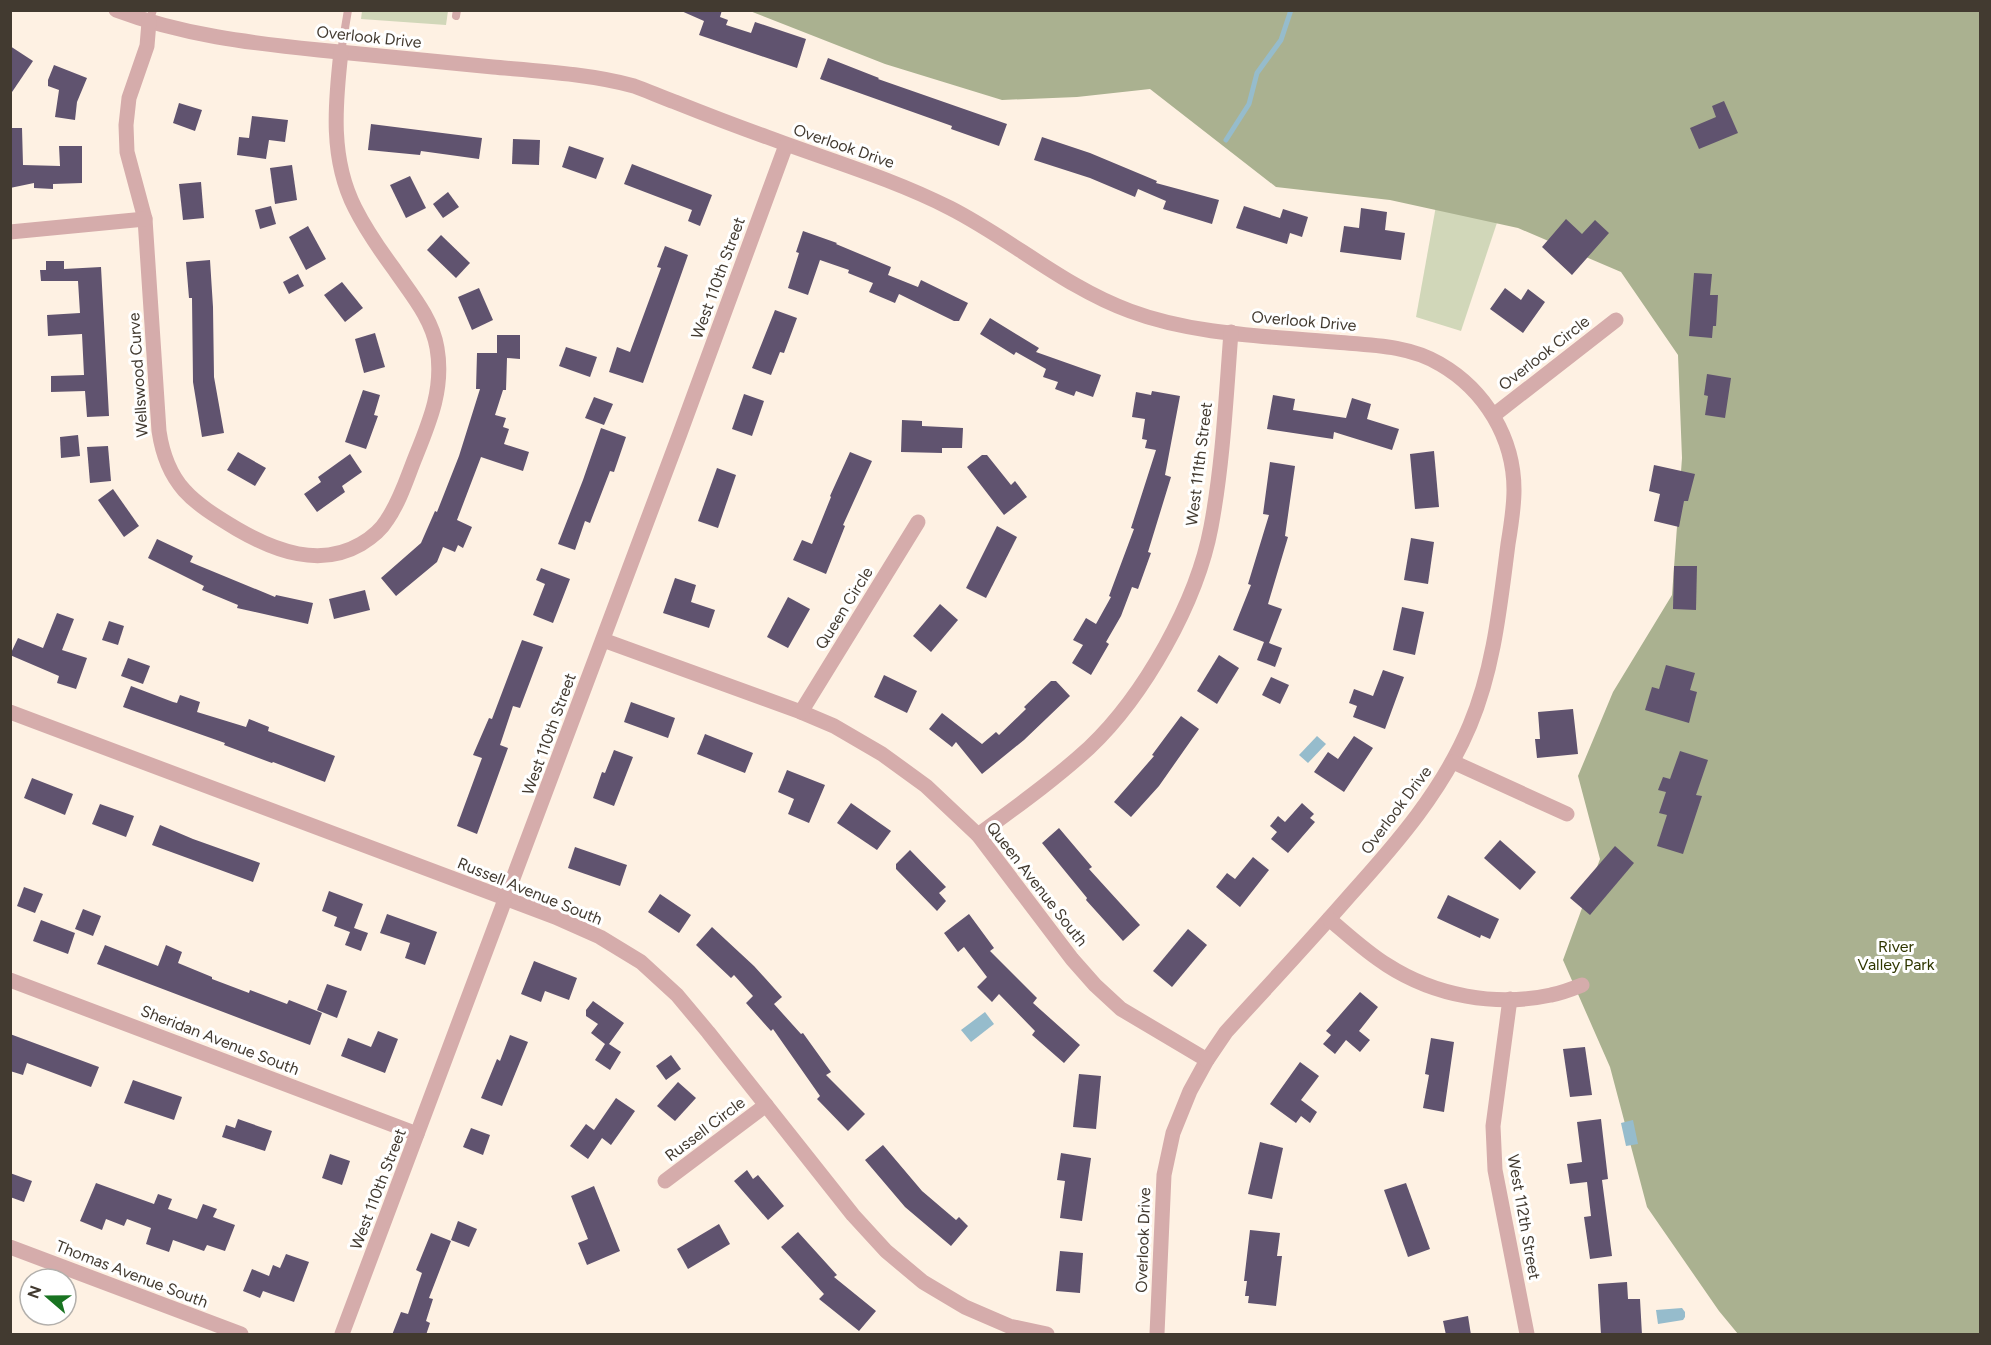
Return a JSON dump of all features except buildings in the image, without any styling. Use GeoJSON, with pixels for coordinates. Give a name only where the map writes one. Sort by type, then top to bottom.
{"type":"FeatureCollection","features":[{"type":"Feature","properties":{"kind":"street","name":"Overlook Drive"},"geometry":{"type":"LineString","coordinates":[[116,10],[151,16],[204,36],[564,74],[632,86],[786,145],[899,184],[995,232],[1084,290],[1130,312],[1180,325],[1408,351],[1436,361],[1462,378],[1484,400],[1494,415],[1510,454],[1514,485],[1498,621],[1487,672],[1471,724],[1453,762],[1428,802],[1386,855],[1226,1032],[1190,1091],[1173,1133],[1164,1175],[1157,1335]]}},
{"type":"Feature","properties":{"kind":"street","name":"Wellswood Curve"},"geometry":{"type":"LineString","coordinates":[[151,16],[147,46],[129,98],[126,124],[127,152],[145,219],[162,453],[182,490],[198,504],[239,530],[282,550],[305,556],[328,556],[350,550],[370,538],[387,521],[397,502],[431,417],[440,369],[437,346],[430,322],[354,207],[342,172],[336,135],[336,98],[341,52]]}},
{"type":"Feature","properties":{"kind":"street","name":"West 110th Street"},"geometry":{"type":"LineString","coordinates":[[342,1335],[786,145]]}},
{"type":"Feature","properties":{"kind":"street"},"geometry":{"type":"LineString","coordinates":[[10,232],[145,219]]}},
{"type":"Feature","properties":{"kind":"street","name":"Overlook Circle"},"geometry":{"type":"LineString","coordinates":[[1494,415],[1616,320]]}},
{"type":"Feature","properties":{"kind":"street","name":"West 111th Street"},"geometry":{"type":"LineString","coordinates":[[978,835],[1053,780],[1091,746],[1125,706],[1155,663],[1180,618],[1197,575],[1210,530],[1218,484],[1231,332]]}},
{"type":"Feature","properties":{"kind":"street","name":"Queen Circle"},"geometry":{"type":"LineString","coordinates":[[801,712],[918,522]]}},
{"type":"Feature","properties":{"kind":"street","name":"Queen Avenue South"},"geometry":{"type":"LineString","coordinates":[[603,640],[801,712],[834,726],[882,754],[926,786],[978,835],[1072,959],[1095,985],[1121,1009],[1207,1060]]}},
{"type":"Feature","properties":{"kind":"street","name":"Russell Avenue South"},"geometry":{"type":"LineString","coordinates":[[10,712],[555,917],[600,937],[641,962],[677,995],[853,1215],[886,1251],[923,1282],[965,1307],[1009,1326],[1047,1335]]}},
{"type":"Feature","properties":{"kind":"street"},"geometry":{"type":"LineString","coordinates":[[1453,762],[1567,814]]}},
{"type":"Feature","properties":{"kind":"street"},"geometry":{"type":"LineString","coordinates":[[1329,919],[1387,965],[1419,982],[1454,994],[1490,1000],[1510,999],[1552,995],[1582,986]]}},
{"type":"Feature","properties":{"kind":"street","name":"Sheridan Avenue South"},"geometry":{"type":"LineString","coordinates":[[10,980],[417,1134]]}},
{"type":"Feature","properties":{"kind":"street","name":"West 112th Street"},"geometry":{"type":"LineString","coordinates":[[1510,999],[1493,1126],[1495,1170],[1527,1335]]}},
{"type":"Feature","properties":{"kind":"street","name":"Russell Circle"},"geometry":{"type":"LineString","coordinates":[[665,1181],[766,1106]]}},
{"type":"Feature","properties":{"kind":"street","name":"Thomas Avenue South"},"geometry":{"type":"LineString","coordinates":[[10,1247],[241,1335]]}},
{"type":"Feature","properties":{"kind":"lane"},"geometry":{"type":"LineString","coordinates":[[341,52],[348,10]]}},
{"type":"Feature","properties":{"kind":"green space"},"geometry":{"type":"Polygon","coordinates":[[[362,10],[448,11],[446,25],[361,19],[362,10]]]}},
{"type":"Feature","properties":{"kind":"green space","name":"River Valley Park"},"geometry":{"type":"Polygon","coordinates":[[[750,11],[1980,11],[1980,1334],[1738,1334],[1719,1311],[1647,1207],[1610,1067],[1563,960],[1600,859],[1578,776],[1613,692],[1672,595],[1682,458],[1678,355],[1621,272],[1518,228],[1390,200],[1276,187],[1150,89],[1077,97],[1002,100],[885,64],[750,11]]]}},
{"type":"Feature","properties":{"kind":"green space"},"geometry":{"type":"Polygon","coordinates":[[[1567,12],[1461,331],[1416,317],[1470,17],[1567,12]]]}},
{"type":"Feature","properties":{"kind":"water"},"geometry":{"type":"Polygon","coordinates":[[[1317,736],[1326,744],[1308,763],[1299,755],[1317,736]]]}},
{"type":"Feature","properties":{"kind":"water"},"geometry":{"type":"Polygon","coordinates":[[[985,1012],[994,1024],[971,1042],[961,1030],[985,1012]]]}},
{"type":"Feature","properties":{"kind":"water"},"geometry":{"type":"Polygon","coordinates":[[[1633,1120],[1638,1144],[1626,1146],[1621,1123],[1633,1120]]]}},
{"type":"Feature","properties":{"kind":"water"},"geometry":{"type":"Polygon","coordinates":[[[1682,1308],[1685,1312],[1683,1320],[1658,1324],[1656,1310],[1682,1308]]]}},
{"type":"Feature","properties":{"kind":"waterway"},"geometry":{"type":"LineString","coordinates":[[1226,140],[1249,104],[1257,73],[1281,40],[1291,10]]}}]}
